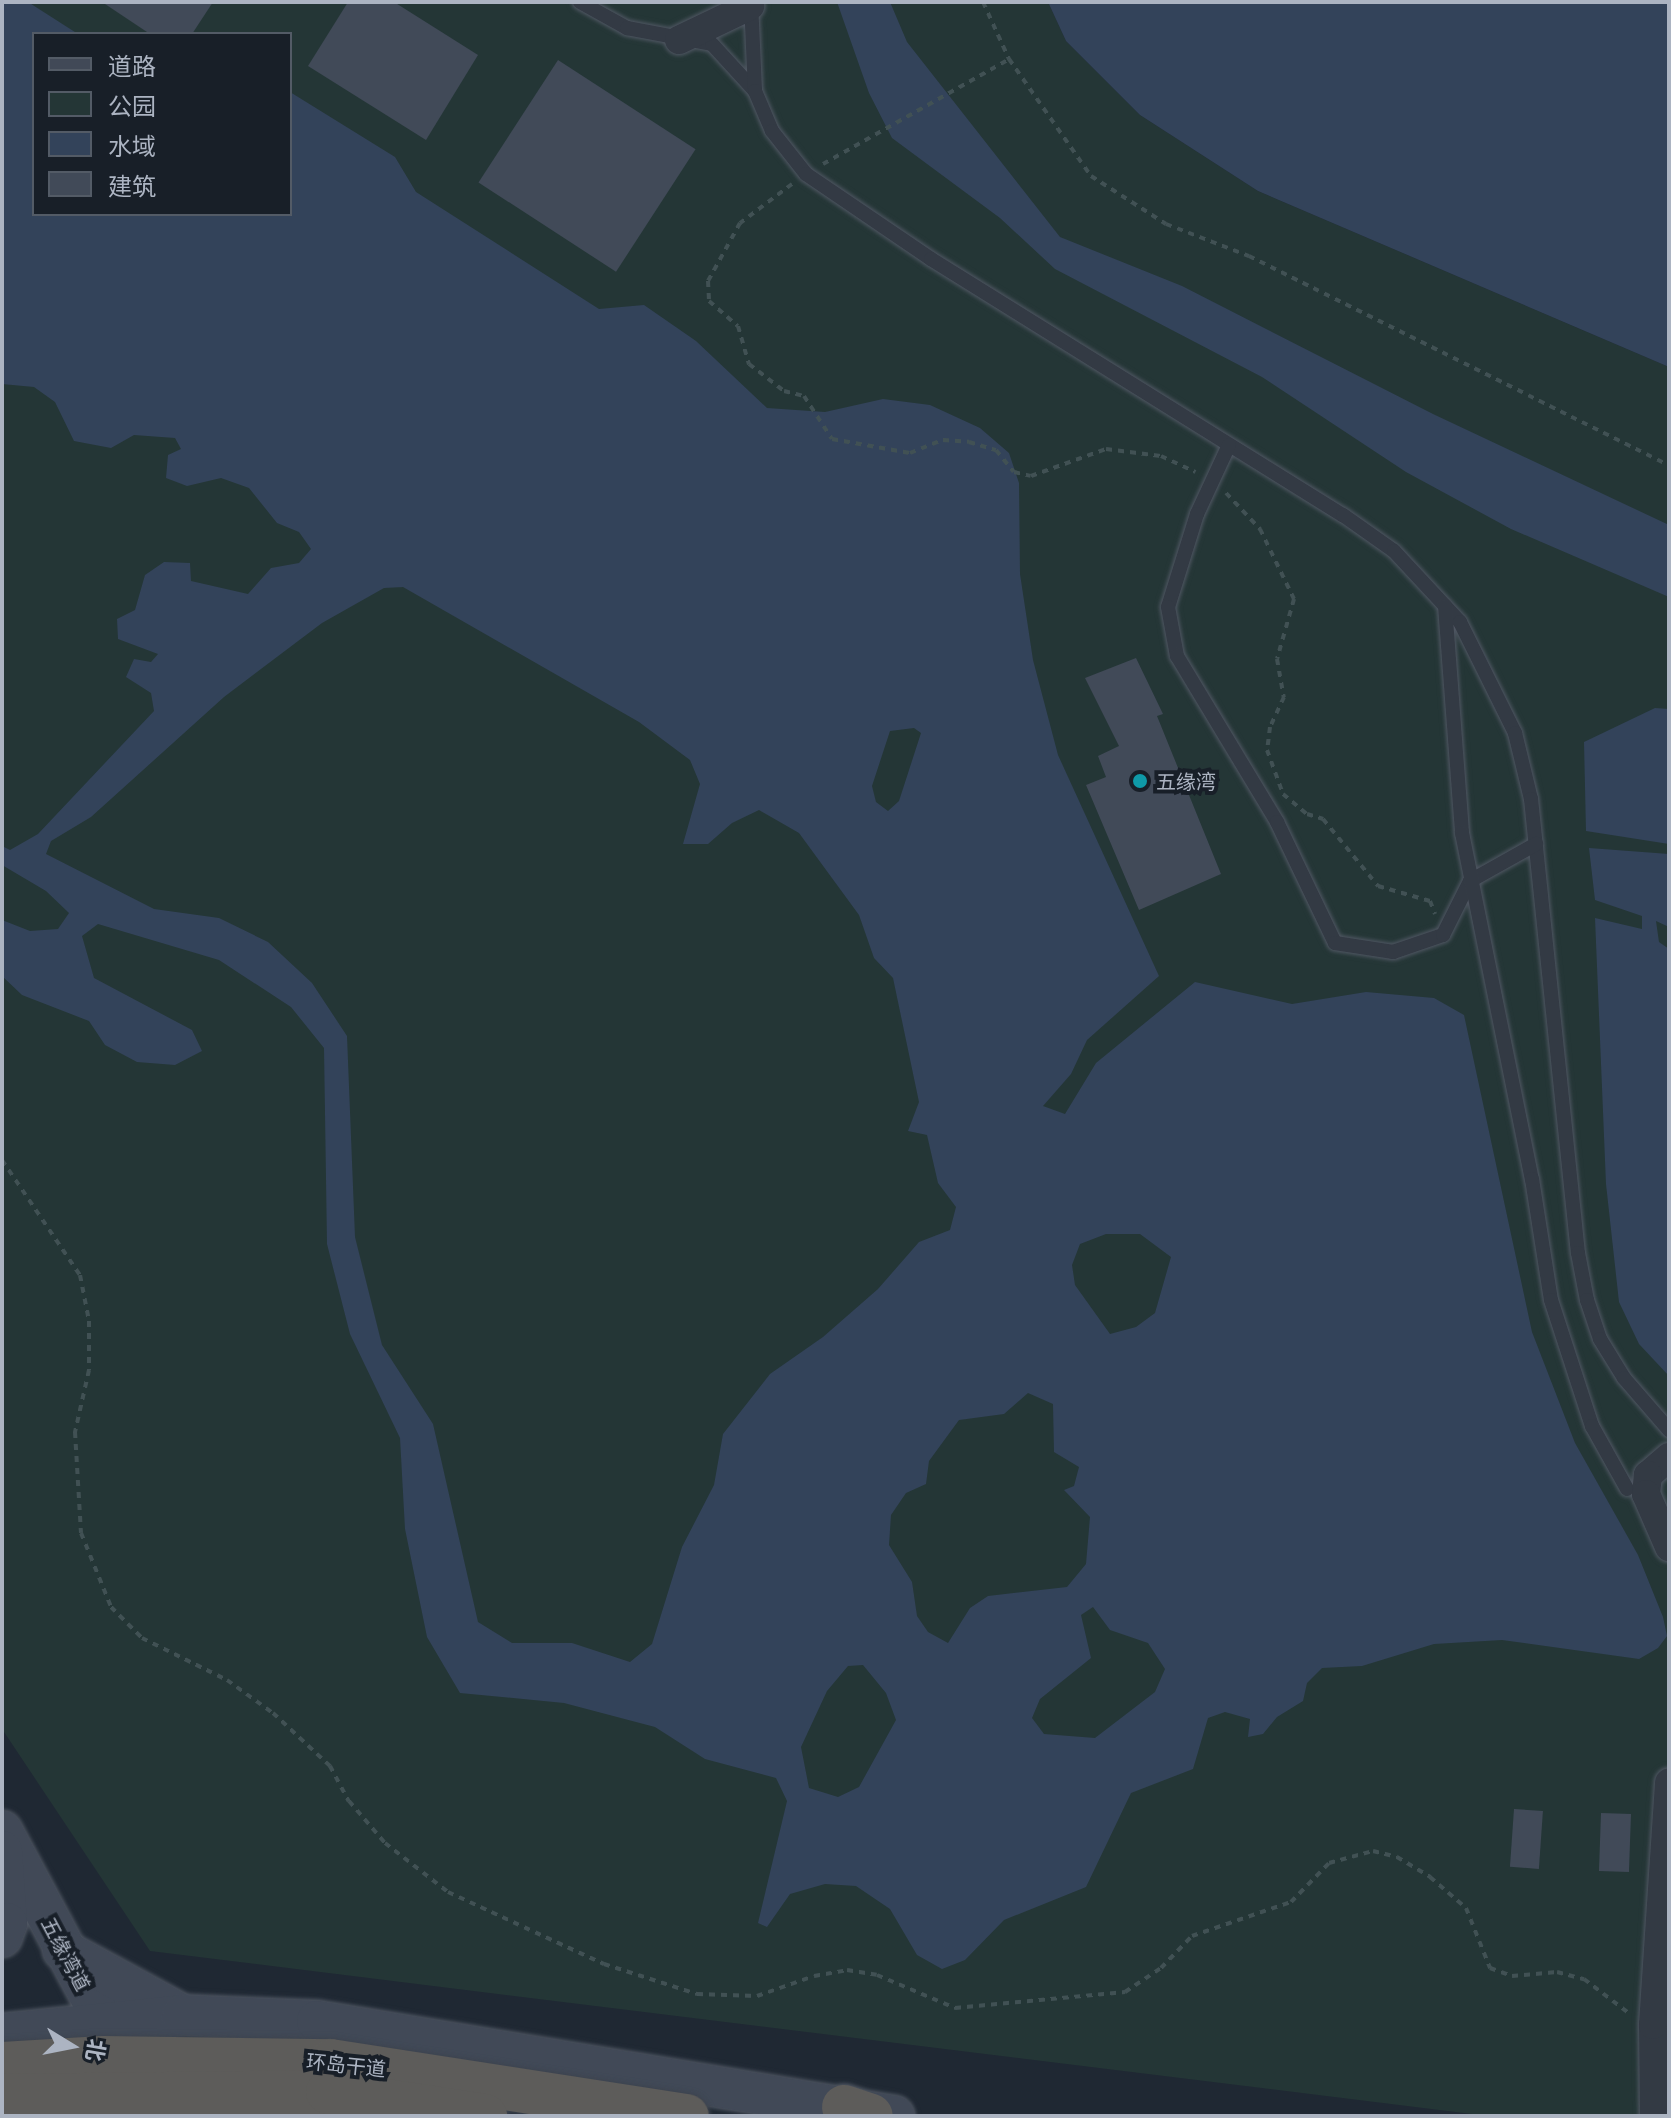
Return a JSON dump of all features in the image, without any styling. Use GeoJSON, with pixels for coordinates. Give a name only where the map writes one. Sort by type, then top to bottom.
{"type":"FeatureCollection","features":[{"type":"Feature","properties":{"kind":"highway","name":"环岛干道"},"geometry":{"type":"LineString","coordinates":[[2,2064],[103,2058],[331,2061],[687,2116]]}},
{"type":"Feature","properties":{"kind":"highway","name":"环岛干道"},"geometry":{"type":"LineString","coordinates":[[2,2096],[328,2092],[485,2116]]}},
{"type":"Feature","properties":{"kind":"main road","name":"五缘湾道"},"geometry":{"type":"LineString","coordinates":[[2,1831],[63,1950],[154,2113]]}},
{"type":"Feature","properties":{"kind":"main road"},"geometry":{"type":"LineString","coordinates":[[2,1851],[7,1923],[2,1937]]}},
{"type":"Feature","properties":{"kind":"main road"},"geometry":{"type":"LineString","coordinates":[[63,1950],[182,2015]]}},
{"type":"Feature","properties":{"kind":"main road"},"geometry":{"type":"LineString","coordinates":[[2,2034],[182,2015],[317,2021],[894,2116]]}},
{"type":"Feature","properties":{"kind":"main road"},"geometry":{"type":"LineString","coordinates":[[93,2116],[154,2113],[266,2116]]}},
{"type":"Feature","properties":{"kind":"street"},"geometry":{"type":"LineString","coordinates":[[679,40],[750,4]]}},
{"type":"Feature","properties":{"kind":"street"},"geometry":{"type":"LineString","coordinates":[[1669,1457],[1648,1475],[1646,1494],[1669,1547]]}},
{"type":"Feature","properties":{"kind":"street"},"geometry":{"type":"LineString","coordinates":[[1627,1489],[1669,1569]]}},
{"type":"Feature","properties":{"kind":"street"},"geometry":{"type":"LineString","coordinates":[[1654,2116],[1653,2025],[1669,1783]]}},
{"type":"Feature","properties":{"kind":"street"},"geometry":{"type":"LineString","coordinates":[[1664,2116],[1669,1924]]}},
{"type":"Feature","properties":{"kind":"lane"},"geometry":{"type":"LineString","coordinates":[[580,2],[627,28],[712,44],[755,91],[772,131],[806,174],[931,259],[1394,551],[1460,622],[1515,733],[1536,844],[1578,1253],[1587,1300],[1616,1365],[1669,1430]]}},
{"type":"Feature","properties":{"kind":"lane"},"geometry":{"type":"LineString","coordinates":[[750,4],[755,91]]}},
{"type":"Feature","properties":{"kind":"lane"},"geometry":{"type":"LineString","coordinates":[[1229,445],[1197,514],[1168,607],[1177,656],[1277,822],[1335,943],[1393,952],[1443,935],[1470,881],[1536,844]]}},
{"type":"Feature","properties":{"kind":"lane"},"geometry":{"type":"LineString","coordinates":[[1445,606],[1470,881],[1532,1179],[1551,1300],[1592,1426],[1627,1489]]}},
{"type":"Feature","properties":{"kind":"path"},"geometry":{"type":"LineString","coordinates":[[983,2],[1009,59],[1091,176],[1166,224],[1249,256],[1669,465]]}},
{"type":"Feature","properties":{"kind":"path"},"geometry":{"type":"LineString","coordinates":[[1009,59],[957,84],[806,174],[740,223],[708,281],[709,301],[738,326],[749,364],[784,391],[804,396],[832,439],[910,453],[943,440],[969,442],[996,450],[1022,474],[1031,476],[1106,449],[1161,456],[1214,480],[1260,529],[1294,599],[1277,659],[1284,697],[1270,727],[1267,750],[1283,794],[1307,814],[1323,819],[1378,886],[1430,901],[1443,935]]}},
{"type":"Feature","properties":{"kind":"path"},"geometry":{"type":"LineString","coordinates":[[2,1160],[80,1275],[89,1321],[89,1370],[75,1432],[81,1533],[111,1607],[142,1638],[227,1680],[273,1713],[330,1766],[349,1801],[385,1843],[448,1892],[604,1964],[697,1994],[757,1996],[847,1970],[877,1975],[955,2008],[1125,1992],[1161,1968],[1192,1936],[1291,1902],[1329,1863],[1373,1851],[1397,1857],[1430,1877],[1466,1908],[1490,1968],[1512,1976],[1557,1972],[1584,1979],[1610,2003],[1653,2025]]}},
{"type":"Feature","properties":{"kind":"green space"},"geometry":{"type":"Polygon","coordinates":[[[2,2],[1048,2],[1066,41],[1140,115],[1258,191],[1669,367],[1669,2116],[1488,2116],[150,1951],[2,1729],[2,2]]]}},
{"type":"Feature","properties":{"kind":"water"},"geometry":{"type":"Polygon","coordinates":[[[2,2],[28,2],[75,32],[32,32],[32,216],[292,216],[292,93],[395,157],[416,192],[599,309],[644,305],[696,341],[767,408],[825,412],[883,399],[930,405],[980,428],[1009,453],[1019,483],[1020,574],[1033,660],[1058,755],[1159,976],[1087,1040],[1071,1074],[1043,1106],[1065,1114],[1096,1063],[1195,982],[1292,1004],[1366,992],[1434,998],[1464,1015],[1532,1332],[1575,1443],[1638,1555],[1663,1617],[1667,1636],[1658,1648],[1639,1659],[1502,1640],[1434,1644],[1362,1666],[1322,1668],[1307,1683],[1303,1701],[1277,1717],[1263,1734],[1248,1737],[1250,1719],[1225,1712],[1208,1718],[1193,1769],[1131,1793],[1086,1887],[1004,1920],[965,1960],[942,1969],[917,1955],[890,1909],[856,1886],[825,1884],[790,1894],[767,1927],[758,1923],[787,1801],[776,1778],[705,1759],[655,1727],[564,1703],[460,1693],[427,1637],[405,1529],[400,1438],[350,1334],[327,1244],[324,1048],[291,1007],[219,960],[98,924],[82,936],[94,978],[192,1030],[202,1051],[175,1065],[137,1062],[105,1045],[89,1021],[22,995],[2,976],[2,920],[30,931],[58,929],[69,913],[46,891],[2,865],[2,846],[10,850],[38,834],[154,711],[151,693],[126,677],[134,659],[151,662],[158,654],[118,639],[117,619],[135,610],[145,575],[164,562],[190,563],[191,581],[248,594],[271,568],[299,563],[311,549],[299,532],[277,523],[249,488],[221,478],[187,486],[166,478],[168,455],[181,449],[175,438],[134,435],[111,448],[74,441],[55,402],[34,387],[2,384],[2,2]],[[403,587],[384,588],[322,623],[224,697],[91,817],[51,841],[46,854],[154,909],[219,918],[268,942],[312,983],[347,1036],[355,1237],[382,1345],[433,1424],[478,1622],[512,1643],[572,1643],[630,1662],[652,1644],[682,1547],[714,1485],[723,1434],[770,1374],[823,1337],[878,1289],[919,1242],[950,1230],[956,1207],[938,1183],[927,1135],[908,1131],[919,1102],[893,978],[874,958],[859,915],[799,833],[759,810],[732,823],[708,844],[683,844],[700,784],[690,760],[639,722],[403,587]],[[914,728],[890,731],[872,786],[876,802],[888,811],[899,801],[921,733],[914,728]],[[1106,1234],[1080,1244],[1072,1265],[1075,1285],[1110,1334],[1136,1327],[1155,1313],[1171,1257],[1140,1234],[1106,1234]],[[1028,1393],[1004,1414],[959,1420],[929,1461],[926,1484],[906,1493],[891,1515],[889,1545],[912,1582],[917,1616],[928,1632],[948,1643],[970,1608],[988,1596],[1067,1587],[1086,1564],[1090,1517],[1064,1490],[1074,1486],[1079,1467],[1054,1452],[1053,1404],[1028,1393]],[[1093,1607],[1081,1615],[1091,1658],[1040,1699],[1032,1718],[1044,1734],[1095,1738],[1155,1692],[1165,1669],[1148,1643],[1110,1630],[1093,1607]],[[863,1665],[848,1666],[827,1691],[801,1747],[809,1788],[838,1797],[859,1787],[896,1720],[886,1693],[863,1665]]]}},
{"type":"Feature","properties":{"kind":"water"},"geometry":{"type":"Polygon","coordinates":[[[837,2],[890,2],[907,42],[1060,237],[1182,286],[1433,414],[1669,525],[1669,597],[1511,529],[1406,472],[1262,377],[1055,269],[1000,218],[892,138],[869,93],[837,2]]]}},
{"type":"Feature","properties":{"kind":"water"},"geometry":{"type":"Polygon","coordinates":[[[1048,2],[1669,2],[1669,367],[1258,191],[1140,115],[1066,41],[1048,2]]]}},
{"type":"Feature","properties":{"kind":"water"},"geometry":{"type":"Polygon","coordinates":[[[1655,708],[1669,709],[1669,844],[1586,831],[1584,742],[1655,708]]]}},
{"type":"Feature","properties":{"kind":"water"},"geometry":{"type":"Polygon","coordinates":[[[1589,848],[1669,854],[1669,927],[1656,921],[1659,942],[1669,949],[1669,1376],[1639,1344],[1619,1302],[1606,1184],[1595,918],[1642,929],[1642,916],[1595,900],[1589,848]]]}},
{"type":"Feature","properties":{"kind":"building"},"geometry":{"type":"Polygon","coordinates":[[[102,2],[213,2],[193,32],[147,32],[102,2]]]}},
{"type":"Feature","properties":{"kind":"building"},"geometry":{"type":"Polygon","coordinates":[[[348,2],[394,2],[478,55],[426,140],[308,66],[348,2]]]}},
{"type":"Feature","properties":{"kind":"building"},"geometry":{"type":"Polygon","coordinates":[[[558,60],[696,149],[616,272],[478,182],[558,60]]]}},
{"type":"Feature","properties":{"kind":"building","name":"五缘湾"},"geometry":{"type":"Polygon","coordinates":[[[1136,658],[1163,714],[1157,716],[1221,874],[1139,910],[1086,785],[1106,777],[1098,756],[1119,746],[1085,678],[1136,658]]]}},
{"type":"Feature","properties":{"kind":"building"},"geometry":{"type":"Polygon","coordinates":[[[1514,1809],[1543,1811],[1539,1869],[1510,1867],[1514,1809]]]}},
{"type":"Feature","properties":{"kind":"building"},"geometry":{"type":"Polygon","coordinates":[[[1601,1813],[1631,1814],[1629,1872],[1599,1871],[1601,1813]]]}},
{"type":"Feature","properties":{"kind":"place","name":"五缘湾"},"geometry":{"type":"Point","coordinates":[1140,781]}}]}
